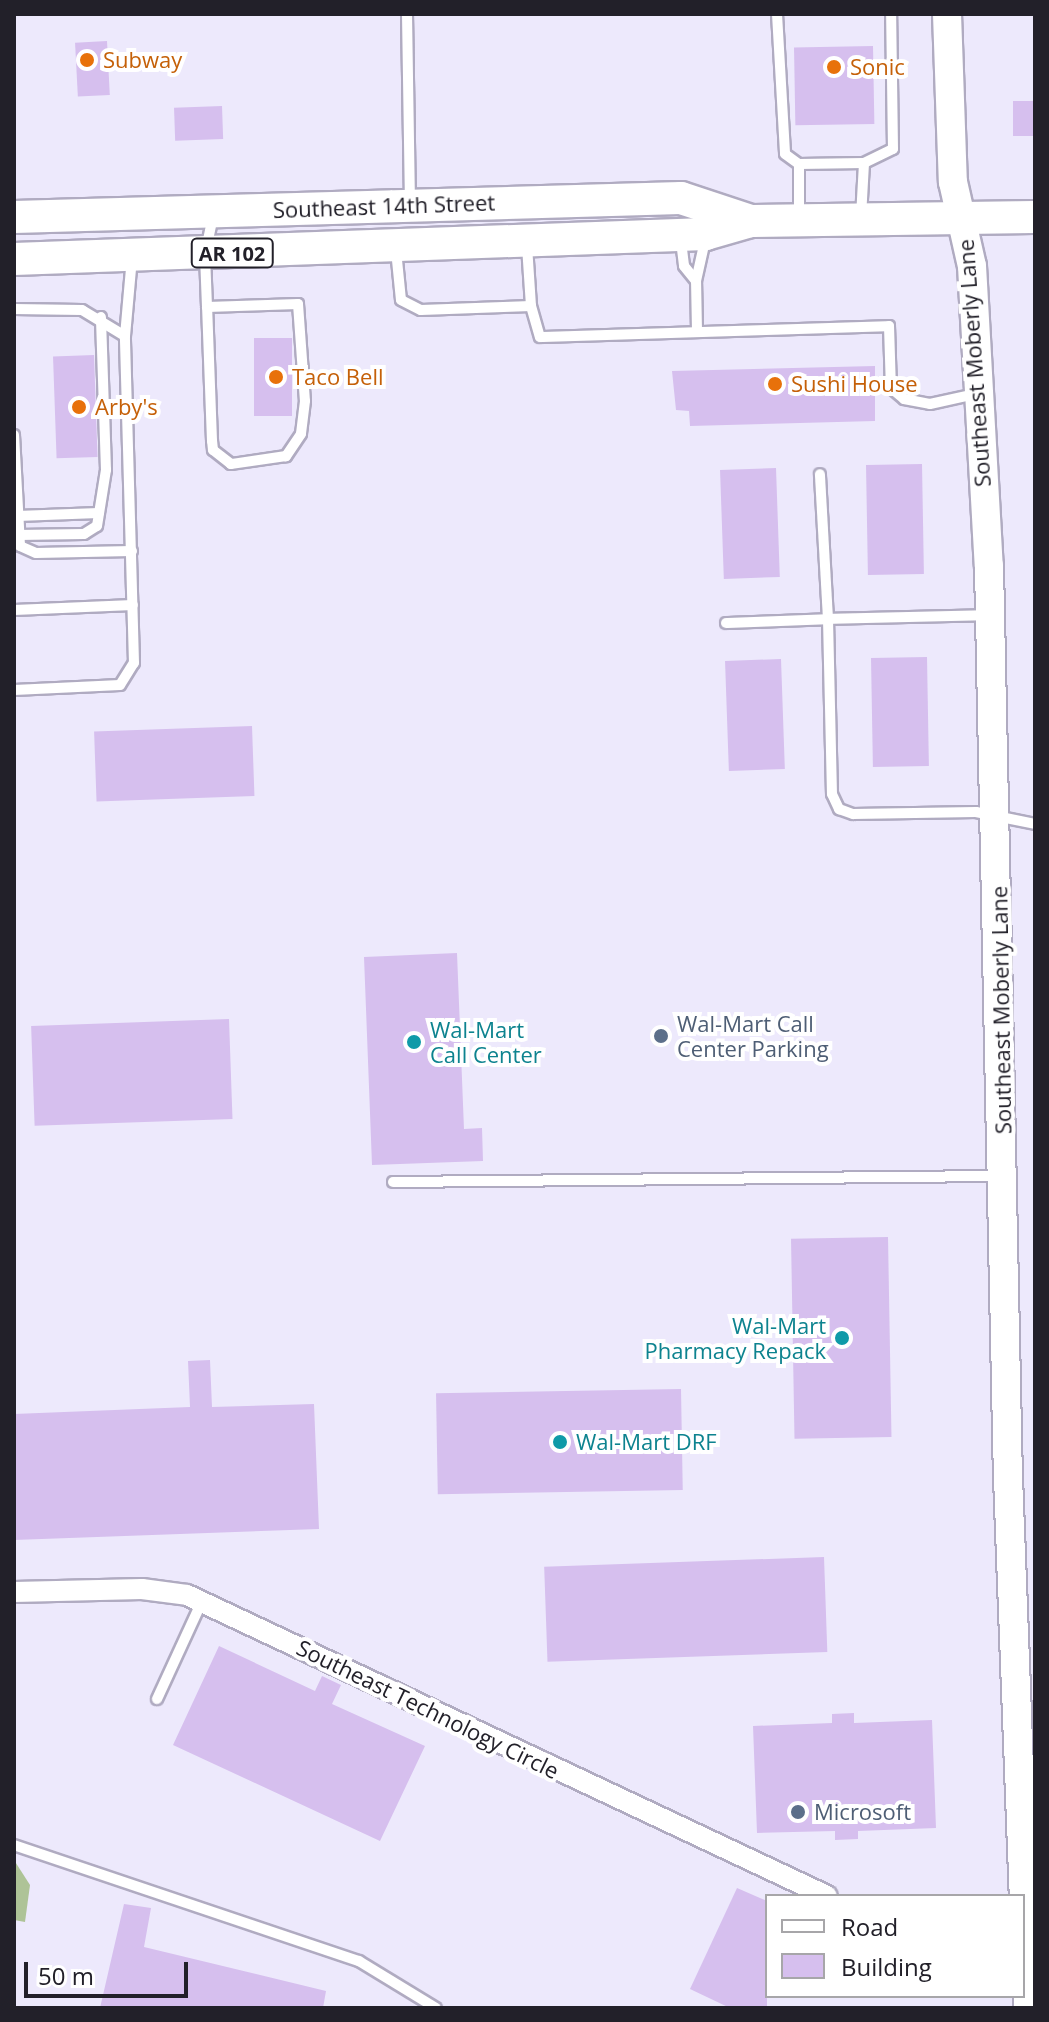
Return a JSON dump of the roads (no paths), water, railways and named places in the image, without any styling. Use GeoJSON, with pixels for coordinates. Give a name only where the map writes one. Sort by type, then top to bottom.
{"type":"FeatureCollection","features":[{"type":"Feature","properties":{"kind":"main road","name":"Southeast 14th Street"},"geometry":{"type":"LineString","coordinates":[[14,217],[681,198],[751,221]]}},
{"type":"Feature","properties":{"kind":"main road","name":"Southeast 14th Street"},"geometry":{"type":"LineString","coordinates":[[14,259],[396,248],[693,234],[751,221],[1035,217]]}},
{"type":"Feature","properties":{"kind":"street","name":"Southeast Moberly Lane"},"geometry":{"type":"LineString","coordinates":[[947,14],[953,182],[972,266],[976,394],[991,615],[1002,1176],[1028,1809],[1025,1906]]}},
{"type":"Feature","properties":{"kind":"street","name":"Southeast Technology Circle"},"geometry":{"type":"LineString","coordinates":[[14,1592],[150,1589],[202,1601],[823,1894]]}},
{"type":"Feature","properties":{"kind":"street","name":"Southeast Moberly Lane"},"geometry":{"type":"LineString","coordinates":[[1025,1968],[1028,2008]]}},
{"type":"Feature","properties":{"kind":"lane"},"geometry":{"type":"LineString","coordinates":[[407,14],[410,206]]}},
{"type":"Feature","properties":{"kind":"lane"},"geometry":{"type":"LineString","coordinates":[[777,14],[785,154],[799,164],[864,163],[893,149],[891,14]]}},
{"type":"Feature","properties":{"kind":"lane"},"geometry":{"type":"LineString","coordinates":[[861,218],[864,163]]}},
{"type":"Feature","properties":{"kind":"lane"},"geometry":{"type":"LineString","coordinates":[[799,164],[799,220]]}},
{"type":"Feature","properties":{"kind":"lane"},"geometry":{"type":"LineString","coordinates":[[207,307],[289,303],[304,316],[301,434],[273,462],[231,464],[213,450],[207,307],[205,254],[214,211]]}},
{"type":"Feature","properties":{"kind":"lane"},"geometry":{"type":"LineString","coordinates":[[693,234],[697,331]]}},
{"type":"Feature","properties":{"kind":"lane"},"geometry":{"type":"LineString","coordinates":[[693,234],[684,266],[696,281]]}},
{"type":"Feature","properties":{"kind":"lane"},"geometry":{"type":"LineString","coordinates":[[527,242],[531,306],[540,337],[889,326],[891,388],[904,399],[930,404],[976,394]]}},
{"type":"Feature","properties":{"kind":"lane"},"geometry":{"type":"LineString","coordinates":[[396,248],[398,294],[408,307],[531,306]]}},
{"type":"Feature","properties":{"kind":"lane"},"geometry":{"type":"LineString","coordinates":[[14,690],[120,685],[134,663],[125,336],[132,256]]}},
{"type":"Feature","properties":{"kind":"lane"},"geometry":{"type":"LineString","coordinates":[[14,309],[101,317],[125,336]]}},
{"type":"Feature","properties":{"kind":"lane"},"geometry":{"type":"LineString","coordinates":[[17,526],[84,534],[97,526],[106,470],[101,317]]}},
{"type":"Feature","properties":{"kind":"lane"},"geometry":{"type":"LineString","coordinates":[[14,435],[20,546],[36,553],[132,551]]}},
{"type":"Feature","properties":{"kind":"lane"},"geometry":{"type":"LineString","coordinates":[[820,474],[828,619],[832,794],[839,809],[976,812],[997,820],[1035,824]]}},
{"type":"Feature","properties":{"kind":"lane"},"geometry":{"type":"LineString","coordinates":[[17,526],[99,513]]}},
{"type":"Feature","properties":{"kind":"lane"},"geometry":{"type":"LineString","coordinates":[[14,610],[133,605]]}},
{"type":"Feature","properties":{"kind":"lane"},"geometry":{"type":"LineString","coordinates":[[726,623],[991,615]]}},
{"type":"Feature","properties":{"kind":"lane"},"geometry":{"type":"LineString","coordinates":[[393,1182],[1002,1176]]}},
{"type":"Feature","properties":{"kind":"lane"},"geometry":{"type":"LineString","coordinates":[[157,1699],[202,1601]]}},
{"type":"Feature","properties":{"kind":"lane"},"geometry":{"type":"LineString","coordinates":[[14,1845],[346,1956],[436,2008]]}},
{"type":"Feature","properties":{"kind":"place","name":"Subway"},"geometry":{"type":"Point","coordinates":[87,60]}},
{"type":"Feature","properties":{"kind":"place","name":"Sonic"},"geometry":{"type":"Point","coordinates":[834,67]}},
{"type":"Feature","properties":{"kind":"place","name":"Taco Bell"},"geometry":{"type":"Point","coordinates":[276,377]}},
{"type":"Feature","properties":{"kind":"place","name":"Sushi House"},"geometry":{"type":"Point","coordinates":[775,384]}},
{"type":"Feature","properties":{"kind":"place","name":"Arby's"},"geometry":{"type":"Point","coordinates":[79,407]}},
{"type":"Feature","properties":{"kind":"place","name":"Wal-Mart Call Center Parking"},"geometry":{"type":"Point","coordinates":[661,1036]}},
{"type":"Feature","properties":{"kind":"place","name":"Wal-Mart Call Center"},"geometry":{"type":"Point","coordinates":[414,1042]}},
{"type":"Feature","properties":{"kind":"place","name":"Wal-Mart Pharmacy Repack"},"geometry":{"type":"Point","coordinates":[842,1338]}},
{"type":"Feature","properties":{"kind":"place","name":"Wal-Mart DRF"},"geometry":{"type":"Point","coordinates":[560,1442]}},
{"type":"Feature","properties":{"kind":"place","name":"Microsoft"},"geometry":{"type":"Point","coordinates":[798,1812]}}]}
